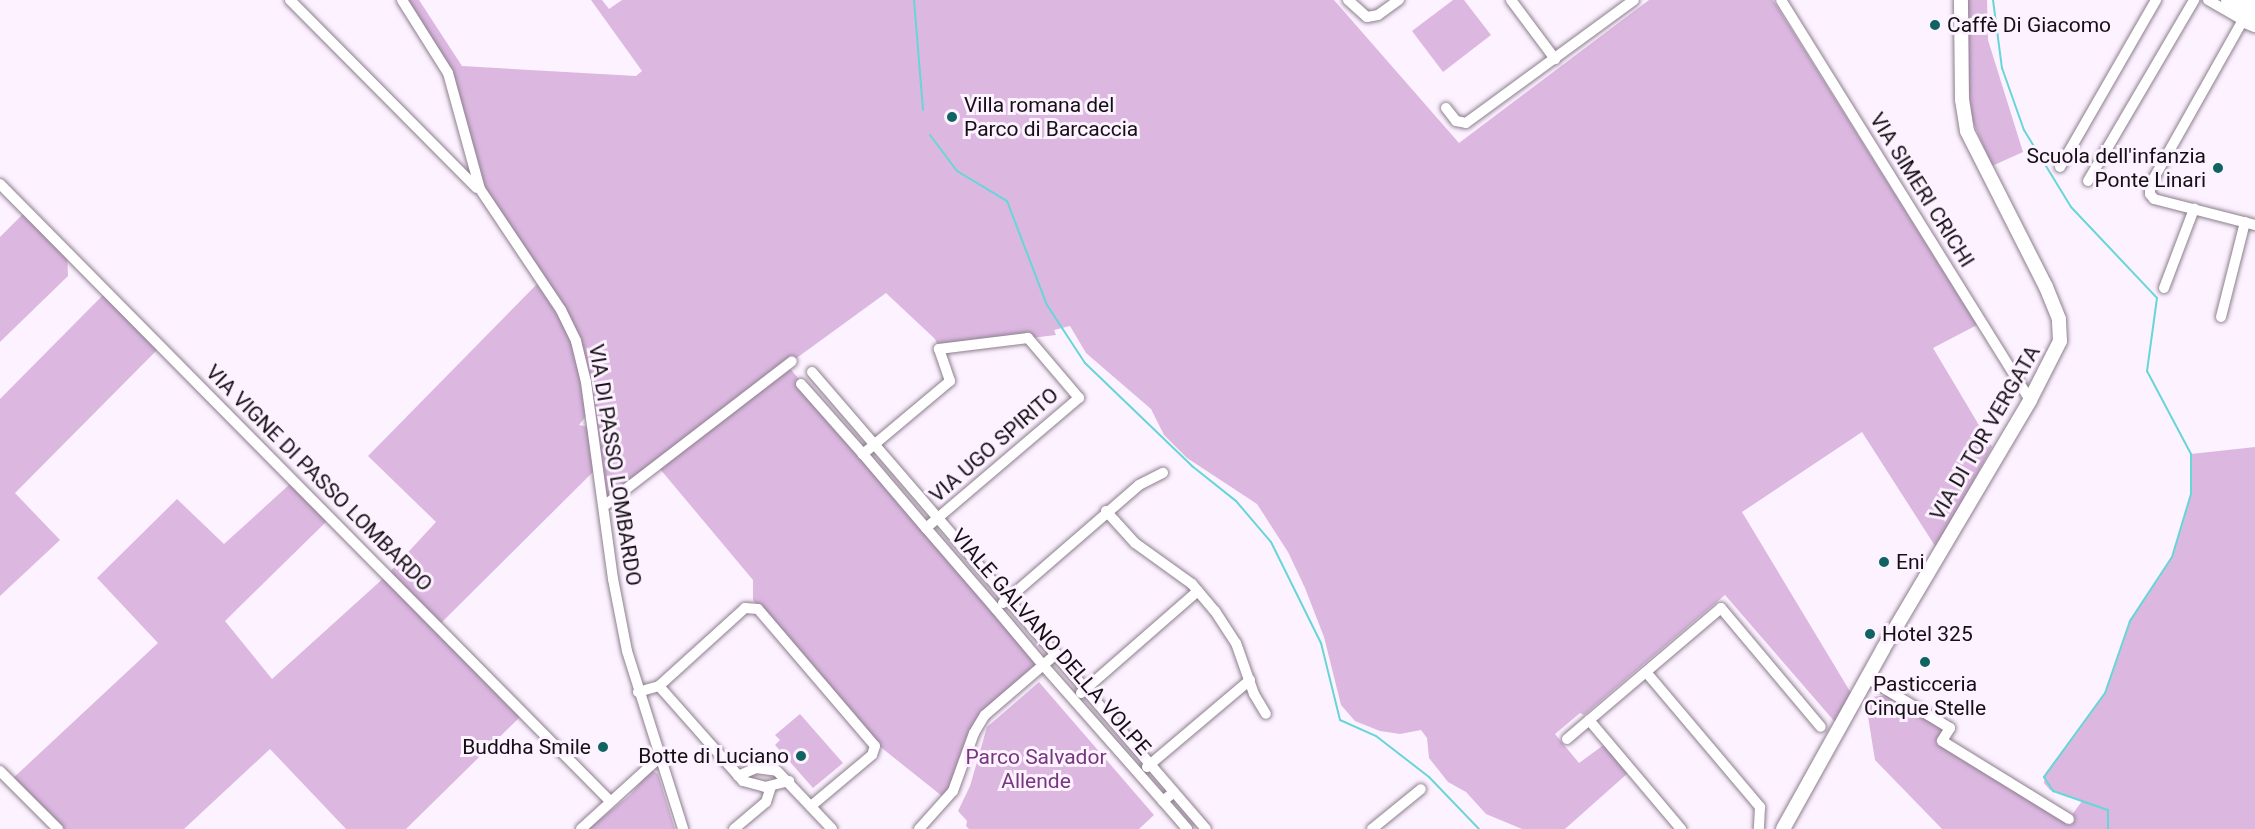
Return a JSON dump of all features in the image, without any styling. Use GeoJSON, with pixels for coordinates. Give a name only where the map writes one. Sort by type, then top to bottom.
{"type":"FeatureCollection","features":[{"type":"Feature","properties":{"kind":"main road","name":"VIA DI TOR VERGATA"},"geometry":{"type":"LineString","coordinates":[[1783,829],[1867,678],[2030,400],[2058,347],[2060,325],[2046,287],[1967,131],[1962,100],[1961,0]]}},
{"type":"Feature","properties":{"kind":"main road"},"geometry":{"type":"LineString","coordinates":[[2228,0],[2251,19]]}},
{"type":"Feature","properties":{"kind":"street"},"geometry":{"type":"LineString","coordinates":[[290,0],[487,200]]}},
{"type":"Feature","properties":{"kind":"street","name":"VIA DI PASSO LOMBARDO"},"geometry":{"type":"LineString","coordinates":[[402,0],[448,73],[474,175],[487,200],[574,336],[586,382],[619,614],[638,692],[683,829]]}},
{"type":"Feature","properties":{"kind":"street"},"geometry":{"type":"LineString","coordinates":[[1348,0],[1367,17],[1378,15],[1399,0]]}},
{"type":"Feature","properties":{"kind":"street"},"geometry":{"type":"LineString","coordinates":[[1511,0],[1555,59]]}},
{"type":"Feature","properties":{"kind":"street"},"geometry":{"type":"LineString","coordinates":[[1446,108],[1455,121],[1466,123],[1634,0]]}},
{"type":"Feature","properties":{"kind":"street","name":"VIA SIMERI CRICHI"},"geometry":{"type":"LineString","coordinates":[[1780,0],[2030,400]]}},
{"type":"Feature","properties":{"kind":"street"},"geometry":{"type":"LineString","coordinates":[[2060,168],[2156,0]]}},
{"type":"Feature","properties":{"kind":"street"},"geometry":{"type":"LineString","coordinates":[[2088,181],[2194,0]]}},
{"type":"Feature","properties":{"kind":"street"},"geometry":{"type":"LineString","coordinates":[[2208,0],[2251,19],[2150,185],[2154,200],[2250,223],[2221,317]]}},
{"type":"Feature","properties":{"kind":"street","name":"VIA VIGNE DI PASSO LOMBARDO"},"geometry":{"type":"LineString","coordinates":[[0,184],[610,801]]}},
{"type":"Feature","properties":{"kind":"street"},"geometry":{"type":"LineString","coordinates":[[2164,288],[2194,209]]}},
{"type":"Feature","properties":{"kind":"street","name":"VIA UGO SPIRITO"},"geometry":{"type":"LineString","coordinates":[[876,443],[950,381],[937,344],[1028,338],[1079,398],[926,528]]}},
{"type":"Feature","properties":{"kind":"street"},"geometry":{"type":"LineString","coordinates":[[604,506],[792,361]]}},
{"type":"Feature","properties":{"kind":"street","name":"VIALE GALVANO DELLA VOLPE"},"geometry":{"type":"LineString","coordinates":[[812,372],[876,443],[1206,829]]}},
{"type":"Feature","properties":{"kind":"street","name":"VIALE GALVANO DELLA VOLPE"},"geometry":{"type":"LineString","coordinates":[[801,384],[1187,829]]}},
{"type":"Feature","properties":{"kind":"street"},"geometry":{"type":"LineString","coordinates":[[862,454],[876,443]]}},
{"type":"Feature","properties":{"kind":"street"},"geometry":{"type":"LineString","coordinates":[[996,609],[1107,511],[1142,483],[1163,473]]}},
{"type":"Feature","properties":{"kind":"street"},"geometry":{"type":"LineString","coordinates":[[1107,511],[1135,543],[1198,591],[1232,636],[1266,714]]}},
{"type":"Feature","properties":{"kind":"street"},"geometry":{"type":"LineString","coordinates":[[1074,699],[1198,591]]}},
{"type":"Feature","properties":{"kind":"street"},"geometry":{"type":"LineString","coordinates":[[638,692],[659,686],[707,650],[745,608],[756,608],[874,743],[874,753],[811,806]]}},
{"type":"Feature","properties":{"kind":"street"},"geometry":{"type":"LineString","coordinates":[[1567,740],[1721,608],[1821,727]]}},
{"type":"Feature","properties":{"kind":"street"},"geometry":{"type":"LineString","coordinates":[[919,829],[953,791],[974,733],[985,715],[1056,654]]}},
{"type":"Feature","properties":{"kind":"street"},"geometry":{"type":"LineString","coordinates":[[1647,672],[1760,807],[1759,829]]}},
{"type":"Feature","properties":{"kind":"street"},"geometry":{"type":"LineString","coordinates":[[1867,678],[1950,728],[1942,741],[2069,819]]}},
{"type":"Feature","properties":{"kind":"street"},"geometry":{"type":"LineString","coordinates":[[1139,773],[1250,680]]}},
{"type":"Feature","properties":{"kind":"street"},"geometry":{"type":"LineString","coordinates":[[659,686],[738,776],[750,784],[771,787],[789,781]]}},
{"type":"Feature","properties":{"kind":"street"},"geometry":{"type":"LineString","coordinates":[[1589,720],[1681,829]]}},
{"type":"Feature","properties":{"kind":"street"},"geometry":{"type":"LineString","coordinates":[[581,829],[659,758]]}},
{"type":"Feature","properties":{"kind":"street"},"geometry":{"type":"LineString","coordinates":[[738,776],[764,768],[789,781],[832,829]]}},
{"type":"Feature","properties":{"kind":"street"},"geometry":{"type":"LineString","coordinates":[[0,771],[58,829]]}},
{"type":"Feature","properties":{"kind":"street"},"geometry":{"type":"LineString","coordinates":[[734,829],[764,804],[771,787]]}},
{"type":"Feature","properties":{"kind":"street"},"geometry":{"type":"LineString","coordinates":[[1372,829],[1421,789]]}},
{"type":"Feature","properties":{"kind":"street"},"geometry":{"type":"LineString","coordinates":[[1163,801],[1174,792]]}},
{"type":"Feature","properties":{"kind":"green space"},"geometry":{"type":"Polygon","coordinates":[[[405,0],[419,0],[462,66],[636,76],[642,71],[591,0],[602,0],[609,9],[622,0],[1334,0],[1459,143],[1649,0],[1773,0],[1977,325],[1933,348],[1992,447],[1937,549],[1862,432],[1742,512],[1851,693],[1835,722],[1725,595],[1584,715],[1580,713],[1555,734],[1579,763],[1605,744],[1628,773],[1565,829],[1522,829],[1486,814],[1466,792],[1448,782],[1429,758],[1427,738],[1421,730],[1400,734],[1380,731],[1355,721],[1341,705],[1324,637],[1305,588],[1288,552],[1257,504],[1187,458],[1164,435],[1151,409],[1086,353],[1070,326],[1054,330],[1056,335],[939,349],[935,339],[886,293],[787,365],[1043,665],[985,715],[947,800],[878,745],[753,600],[753,580],[655,463],[606,496],[581,341],[483,187],[453,76],[405,0]]]}},
{"type":"Feature","properties":{"kind":"green space"},"geometry":{"type":"Polygon","coordinates":[[[1453,0],[1464,0],[1491,35],[1443,72],[1412,31],[1453,0]]]}},
{"type":"Feature","properties":{"kind":"green space"},"geometry":{"type":"Polygon","coordinates":[[[1967,0],[1987,0],[1988,40],[2023,152],[1992,166],[1972,120],[1967,74],[1967,0]]]}},
{"type":"Feature","properties":{"kind":"green space"},"geometry":{"type":"Polygon","coordinates":[[[27,210],[67,251],[68,276],[0,342],[0,237],[27,210]]]}},
{"type":"Feature","properties":{"kind":"green space"},"geometry":{"type":"Polygon","coordinates":[[[537,284],[566,327],[576,354],[586,416],[579,425],[588,427],[594,471],[438,626],[524,713],[406,829],[346,829],[270,749],[184,829],[58,829],[10,781],[158,643],[97,578],[177,499],[224,544],[290,484],[327,521],[225,621],[272,679],[387,575],[436,522],[368,456],[537,284]]]}},
{"type":"Feature","properties":{"kind":"green space"},"geometry":{"type":"Polygon","coordinates":[[[107,291],[161,346],[15,493],[60,540],[0,596],[0,399],[107,291]]]}},
{"type":"Feature","properties":{"kind":"green space"},"geometry":{"type":"Polygon","coordinates":[[[2255,447],[2255,829],[1942,829],[1875,760],[1865,698],[1887,695],[1950,728],[1943,741],[2069,819],[2082,801],[2050,790],[2044,783],[2045,774],[2105,693],[2130,621],[2172,557],[2191,494],[2191,454],[2255,447]]]}},
{"type":"Feature","properties":{"kind":"green space","name":"Parco Salvador Allende"},"geometry":{"type":"Polygon","coordinates":[[[1039,682],[1154,815],[1139,829],[969,829],[966,826],[967,821],[958,811],[970,786],[987,727],[1039,682]]]}},
{"type":"Feature","properties":{"kind":"green space"},"geometry":{"type":"Polygon","coordinates":[[[800,714],[843,763],[813,788],[775,745],[780,740],[775,735],[800,714]]]}},
{"type":"Feature","properties":{"kind":"green space"},"geometry":{"type":"Polygon","coordinates":[[[651,770],[658,774],[675,829],[588,829],[630,795],[651,770]]]}},
{"type":"Feature","properties":{"kind":"waterway"},"geometry":{"type":"LineString","coordinates":[[914,0],[923,110]]}},
{"type":"Feature","properties":{"kind":"waterway"},"geometry":{"type":"LineString","coordinates":[[1993,0],[2002,68],[2024,130],[2071,207],[2157,298],[2147,371],[2191,454],[2191,494],[2172,557],[2130,621],[2105,693],[2044,777],[2053,791],[2108,810],[2108,829]]}},
{"type":"Feature","properties":{"kind":"waterway"},"geometry":{"type":"LineString","coordinates":[[930,135],[957,171],[1007,201],[1047,305],[1085,363],[1192,466],[1236,501],[1271,542],[1321,643],[1340,720],[1376,736],[1429,777],[1479,829]]}},
{"type":"Feature","properties":{"kind":"place","name":"Caffè Di Giacomo"},"geometry":{"type":"Point","coordinates":[1935,25]}},
{"type":"Feature","properties":{"kind":"place","name":"Villa romana del Parco di Barcaccia"},"geometry":{"type":"Point","coordinates":[952,117]}},
{"type":"Feature","properties":{"kind":"place","name":"Scuola dell'infanzia Ponte Linari"},"geometry":{"type":"Point","coordinates":[2218,168]}},
{"type":"Feature","properties":{"kind":"place","name":"Eni"},"geometry":{"type":"Point","coordinates":[1884,562]}},
{"type":"Feature","properties":{"kind":"place","name":"Hotel 325"},"geometry":{"type":"Point","coordinates":[1870,634]}},
{"type":"Feature","properties":{"kind":"place","name":"Pasticceria Cinque Stelle"},"geometry":{"type":"Point","coordinates":[1925,662]}},
{"type":"Feature","properties":{"kind":"place","name":"Buddha Smile"},"geometry":{"type":"Point","coordinates":[603,747]}},
{"type":"Feature","properties":{"kind":"place","name":"Botte di Luciano"},"geometry":{"type":"Point","coordinates":[801,756]}}]}
